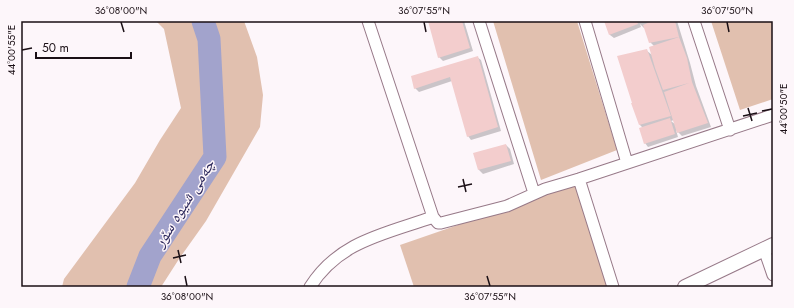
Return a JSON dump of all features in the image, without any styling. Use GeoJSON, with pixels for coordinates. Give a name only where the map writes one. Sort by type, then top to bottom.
{"type":"FeatureCollection","features":[{"type":"Feature","properties":{"kind":"street"},"geometry":{"type":"LineString","coordinates":[[368,21],[433,217],[438,223],[507,206],[545,189],[579,180],[773,115]]}},
{"type":"Feature","properties":{"kind":"street"},"geometry":{"type":"LineString","coordinates":[[479,21],[534,193]]}},
{"type":"Feature","properties":{"kind":"street"},"geometry":{"type":"LineString","coordinates":[[585,21],[627,163]]}},
{"type":"Feature","properties":{"kind":"street"},"geometry":{"type":"LineString","coordinates":[[694,21],[730,130]]}},
{"type":"Feature","properties":{"kind":"street"},"geometry":{"type":"LineString","coordinates":[[579,180],[614,287]]}},
{"type":"Feature","properties":{"kind":"street"},"geometry":{"type":"LineString","coordinates":[[310,287],[331,262],[353,246],[433,217]]}},
{"type":"Feature","properties":{"kind":"street"},"geometry":{"type":"LineString","coordinates":[[685,287],[768,247],[773,275]]}},
{"type":"Feature","properties":{"kind":"shaded area"},"geometry":{"type":"Polygon","coordinates":[[[156,21],[244,21],[257,57],[263,95],[260,127],[206,221],[161,287],[62,287],[64,279],[135,183],[181,108],[164,29],[156,21]]]}},
{"type":"Feature","properties":{"kind":"shaded area"},"geometry":{"type":"Polygon","coordinates":[[[493,21],[577,21],[617,150],[541,180],[493,21]]]}},
{"type":"Feature","properties":{"kind":"shaded area"},"geometry":{"type":"Polygon","coordinates":[[[711,21],[773,21],[773,99],[740,110],[711,21]]]}},
{"type":"Feature","properties":{"kind":"shaded area"},"geometry":{"type":"Polygon","coordinates":[[[579,183],[613,287],[414,287],[400,245],[579,183]]]}},
{"type":"Feature","properties":{"kind":"building"},"geometry":{"type":"Polygon","coordinates":[[[428,21],[462,21],[470,48],[438,58],[428,21]]]}},
{"type":"Feature","properties":{"kind":"building"},"geometry":{"type":"Polygon","coordinates":[[[604,21],[637,21],[638,24],[609,35],[604,21]]]}},
{"type":"Feature","properties":{"kind":"building"},"geometry":{"type":"Polygon","coordinates":[[[652,21],[675,21],[679,37],[649,43],[643,25],[652,21]]]}},
{"type":"Feature","properties":{"kind":"building"},"geometry":{"type":"Polygon","coordinates":[[[679,37],[687,58],[692,82],[708,123],[677,133],[664,92],[689,83],[663,90],[649,47],[679,37]]]}},
{"type":"Feature","properties":{"kind":"building"},"geometry":{"type":"Polygon","coordinates":[[[647,49],[671,116],[639,125],[617,56],[647,49]]]}},
{"type":"Feature","properties":{"kind":"building"},"geometry":{"type":"Polygon","coordinates":[[[478,56],[498,127],[467,137],[450,77],[414,89],[411,76],[478,56]]]}},
{"type":"Feature","properties":{"kind":"building"},"geometry":{"type":"Polygon","coordinates":[[[670,118],[675,134],[644,144],[639,128],[670,118]]]}},
{"type":"Feature","properties":{"kind":"building"},"geometry":{"type":"Polygon","coordinates":[[[506,144],[511,161],[478,170],[473,153],[506,144]]]}},
{"type":"Feature","properties":{"kind":"waterway","name":"چەمی شیوە سۆر"},"geometry":{"type":"LineString","coordinates":[[138,287],[150,256],[215,157],[209,39],[203,21]]}}]}
